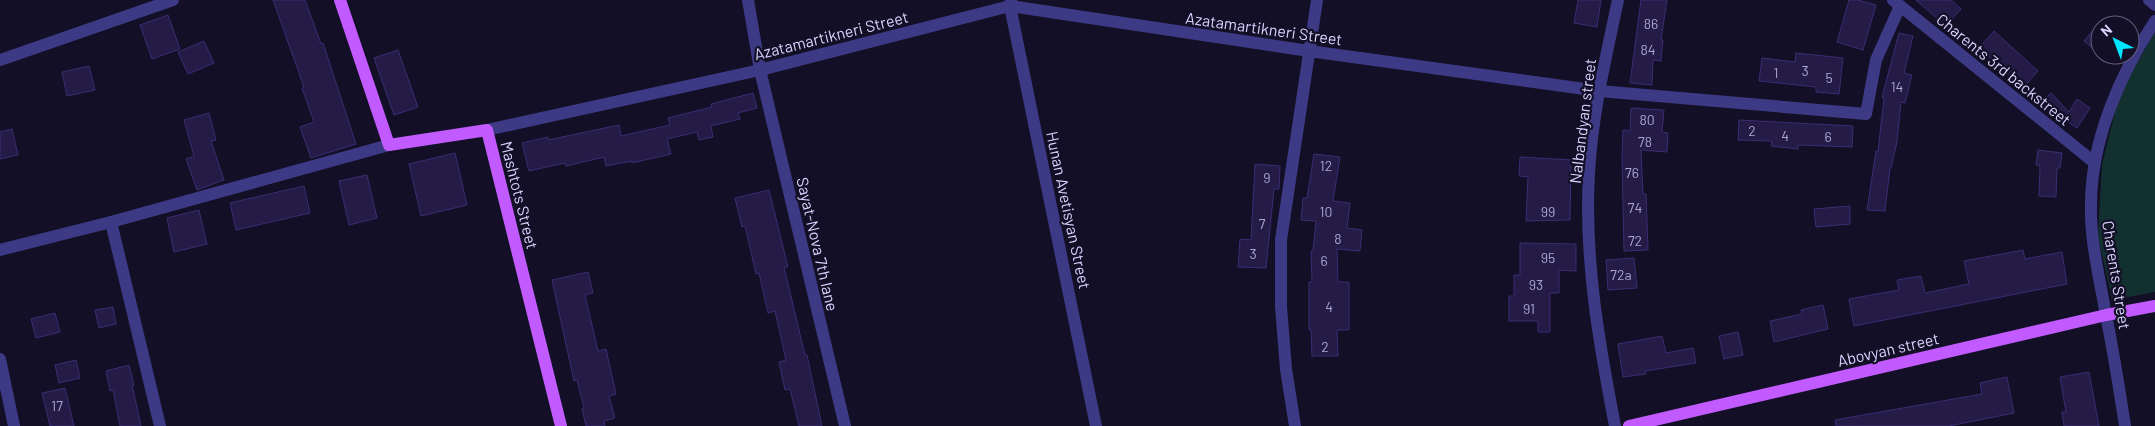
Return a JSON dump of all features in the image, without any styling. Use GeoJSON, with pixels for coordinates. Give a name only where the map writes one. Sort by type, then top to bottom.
{"type":"FeatureCollection","features":[{"type":"Feature","properties":{"kind":"main road"},"geometry":{"type":"LineString","coordinates":[[340,0],[389,145]]}},
{"type":"Feature","properties":{"kind":"main road","name":"Mashtots Street"},"geometry":{"type":"LineString","coordinates":[[389,145],[487,130],[561,426]]}},
{"type":"Feature","properties":{"kind":"main road","name":"Abovyan street"},"geometry":{"type":"LineString","coordinates":[[1629,426],[2106,315],[2155,306]]}},
{"type":"Feature","properties":{"kind":"street"},"geometry":{"type":"LineString","coordinates":[[0,60],[172,0]]}},
{"type":"Feature","properties":{"kind":"street","name":"Sayat-Nova 7th lane"},"geometry":{"type":"LineString","coordinates":[[748,0],[760,70],[845,426]]}},
{"type":"Feature","properties":{"kind":"street"},"geometry":{"type":"LineString","coordinates":[[1295,426],[1286,368],[1282,325],[1281,240],[1317,0]]}},
{"type":"Feature","properties":{"kind":"street","name":"Nalbandyan street"},"geometry":{"type":"LineString","coordinates":[[1615,426],[1601,356],[1589,260],[1589,172],[1600,91],[1618,0]]}},
{"type":"Feature","properties":{"kind":"street"},"geometry":{"type":"LineString","coordinates":[[2148,0],[2155,5]]}},
{"type":"Feature","properties":{"kind":"street","name":"Azatamartikneri Street"},"geometry":{"type":"LineString","coordinates":[[487,130],[760,70],[1011,3],[1309,51],[1600,91],[1866,114],[1876,60],[1896,3]]}},
{"type":"Feature","properties":{"kind":"street","name":"Hunan Avetisyan Street"},"geometry":{"type":"LineString","coordinates":[[1011,3],[1096,426]]}},
{"type":"Feature","properties":{"kind":"street","name":"Charents 3rd backstreet"},"geometry":{"type":"LineString","coordinates":[[1896,3],[2095,163]]}},
{"type":"Feature","properties":{"kind":"street","name":"Charents Street"},"geometry":{"type":"LineString","coordinates":[[2125,426],[2094,248],[2090,204],[2095,163],[2106,122],[2138,46],[2155,20]]}},
{"type":"Feature","properties":{"kind":"street"},"geometry":{"type":"LineString","coordinates":[[0,250],[111,222],[389,145]]}},
{"type":"Feature","properties":{"kind":"street"},"geometry":{"type":"LineString","coordinates":[[111,222],[160,426]]}},
{"type":"Feature","properties":{"kind":"street"},"geometry":{"type":"LineString","coordinates":[[0,360],[14,426]]}},
{"type":"Feature","properties":{"kind":"green space"},"geometry":{"type":"Polygon","coordinates":[[[2155,32],[2155,292],[2112,300],[2098,236],[2102,164],[2120,92],[2136,65],[2140,65],[2140,58],[2155,32]]]}},
{"type":"Feature","properties":{"kind":"building"},"geometry":{"type":"Polygon","coordinates":[[[273,0],[305,0],[321,44],[323,43],[356,144],[311,158],[300,127],[314,122],[302,88],[304,87],[273,0]]]}},
{"type":"Feature","properties":{"kind":"building"},"geometry":{"type":"Polygon","coordinates":[[[1578,0],[1601,0],[1597,27],[1574,23],[1578,0]]]}},
{"type":"Feature","properties":{"kind":"building"},"geometry":{"type":"Polygon","coordinates":[[[1641,0],[1667,0],[1661,40],[1663,40],[1661,61],[1653,60],[1652,85],[1630,83],[1641,0]]]}},
{"type":"Feature","properties":{"kind":"building"},"geometry":{"type":"Polygon","coordinates":[[[1849,0],[1858,0],[1876,5],[1863,50],[1837,42],[1849,0]]]}},
{"type":"Feature","properties":{"kind":"building"},"geometry":{"type":"Polygon","coordinates":[[[1916,0],[1951,0],[1961,9],[1946,26],[1916,0]]]}},
{"type":"Feature","properties":{"kind":"building"},"geometry":{"type":"Polygon","coordinates":[[[168,15],[180,49],[152,59],[140,25],[168,15]]]}},
{"type":"Feature","properties":{"kind":"building"},"geometry":{"type":"Polygon","coordinates":[[[1994,31],[2038,71],[2023,88],[1979,48],[1994,31]]]}},
{"type":"Feature","properties":{"kind":"building"},"geometry":{"type":"Polygon","coordinates":[[[1899,33],[1913,36],[1904,73],[1912,75],[1905,103],[1901,102],[1897,142],[1890,168],[1885,211],[1867,210],[1876,151],[1878,151],[1884,98],[1882,97],[1899,33]]]}},
{"type":"Feature","properties":{"kind":"building"},"geometry":{"type":"Polygon","coordinates":[[[2090,34],[2090,46],[2084,41],[2090,34]]]}},
{"type":"Feature","properties":{"kind":"building"},"geometry":{"type":"Polygon","coordinates":[[[204,41],[214,63],[188,74],[178,52],[204,41]]]}},
{"type":"Feature","properties":{"kind":"building"},"geometry":{"type":"Polygon","coordinates":[[[398,50],[418,107],[394,115],[374,58],[398,50]]]}},
{"type":"Feature","properties":{"kind":"building"},"geometry":{"type":"Polygon","coordinates":[[[1796,53],[1843,58],[1839,94],[1816,92],[1816,87],[1759,81],[1762,58],[1795,62],[1796,53]]]}},
{"type":"Feature","properties":{"kind":"building"},"geometry":{"type":"Polygon","coordinates":[[[89,66],[95,90],[67,96],[62,72],[89,66]]]}},
{"type":"Feature","properties":{"kind":"building"},"geometry":{"type":"Polygon","coordinates":[[[753,93],[757,108],[738,113],[740,119],[711,126],[713,137],[699,140],[697,132],[667,139],[671,154],[632,163],[632,161],[606,166],[604,157],[566,166],[565,163],[529,171],[522,143],[548,137],[548,140],[619,125],[621,136],[670,125],[668,118],[712,107],[711,104],[753,93]]]}},
{"type":"Feature","properties":{"kind":"building"},"geometry":{"type":"Polygon","coordinates":[[[2051,93],[2069,112],[2077,99],[2090,108],[2077,128],[2056,114],[2053,116],[2040,103],[2051,93]]]}},
{"type":"Feature","properties":{"kind":"building"},"geometry":{"type":"Polygon","coordinates":[[[1631,108],[1664,110],[1662,132],[1668,133],[1667,152],[1641,150],[1643,194],[1646,194],[1648,250],[1624,251],[1623,130],[1630,131],[1631,108]]]}},
{"type":"Feature","properties":{"kind":"building"},"geometry":{"type":"Polygon","coordinates":[[[209,113],[216,140],[211,141],[224,180],[197,190],[186,159],[194,156],[184,120],[209,113]]]}},
{"type":"Feature","properties":{"kind":"building"},"geometry":{"type":"Polygon","coordinates":[[[1739,120],[1853,126],[1852,147],[1798,145],[1798,149],[1771,146],[1772,141],[1738,140],[1739,120]]]}},
{"type":"Feature","properties":{"kind":"building"},"geometry":{"type":"Polygon","coordinates":[[[12,129],[18,155],[0,159],[0,132],[12,129]]]}},
{"type":"Feature","properties":{"kind":"building"},"geometry":{"type":"Polygon","coordinates":[[[2038,150],[2062,153],[2060,168],[2057,168],[2056,197],[2039,196],[2040,166],[2036,165],[2038,150]]]}},
{"type":"Feature","properties":{"kind":"building"},"geometry":{"type":"Polygon","coordinates":[[[455,153],[467,205],[421,216],[409,164],[455,153]]]}},
{"type":"Feature","properties":{"kind":"building"},"geometry":{"type":"Polygon","coordinates":[[[1314,154],[1340,157],[1333,201],[1350,203],[1347,228],[1362,230],[1360,251],[1337,249],[1338,282],[1349,282],[1349,330],[1337,330],[1338,356],[1312,356],[1311,330],[1309,330],[1309,282],[1312,282],[1311,251],[1313,251],[1316,221],[1301,220],[1303,198],[1307,198],[1314,154]]]}},
{"type":"Feature","properties":{"kind":"building"},"geometry":{"type":"Polygon","coordinates":[[[1520,157],[1571,160],[1570,220],[1526,221],[1528,177],[1519,176],[1520,157]]]}},
{"type":"Feature","properties":{"kind":"building"},"geometry":{"type":"Polygon","coordinates":[[[1255,164],[1280,166],[1279,189],[1274,189],[1266,268],[1238,267],[1240,239],[1251,240],[1255,164]]]}},
{"type":"Feature","properties":{"kind":"building"},"geometry":{"type":"Polygon","coordinates":[[[367,175],[377,218],[349,225],[339,181],[367,175]]]}},
{"type":"Feature","properties":{"kind":"building"},"geometry":{"type":"Polygon","coordinates":[[[304,186],[310,213],[236,230],[230,203],[304,186]]]}},
{"type":"Feature","properties":{"kind":"building"},"geometry":{"type":"Polygon","coordinates":[[[769,190],[788,267],[784,267],[805,355],[807,355],[822,426],[799,426],[790,389],[785,390],[779,362],[786,360],[775,311],[768,313],[759,273],[756,274],[745,226],[742,227],[735,198],[769,190]]]}},
{"type":"Feature","properties":{"kind":"building"},"geometry":{"type":"Polygon","coordinates":[[[1850,206],[1850,224],[1816,227],[1814,209],[1850,206]]]}},
{"type":"Feature","properties":{"kind":"building"},"geometry":{"type":"Polygon","coordinates":[[[199,210],[207,244],[174,252],[167,218],[199,210]]]}},
{"type":"Feature","properties":{"kind":"building"},"geometry":{"type":"Polygon","coordinates":[[[1520,243],[1576,244],[1576,271],[1559,270],[1559,293],[1550,293],[1550,332],[1538,332],[1538,321],[1509,321],[1509,296],[1514,296],[1514,275],[1520,275],[1520,243]]]}},
{"type":"Feature","properties":{"kind":"building"},"geometry":{"type":"Polygon","coordinates":[[[2023,250],[2025,259],[2062,252],[2067,284],[1854,326],[1849,299],[1899,290],[1897,280],[1921,276],[1925,293],[1969,284],[1964,261],[2023,250]]]}},
{"type":"Feature","properties":{"kind":"building"},"geometry":{"type":"Polygon","coordinates":[[[1634,258],[1637,288],[1608,290],[1606,260],[1634,258]]]}},
{"type":"Feature","properties":{"kind":"building"},"geometry":{"type":"Polygon","coordinates":[[[588,272],[593,293],[585,295],[598,351],[606,349],[616,394],[609,396],[615,418],[604,421],[605,426],[586,426],[582,409],[584,408],[577,380],[574,381],[552,280],[588,272]]]}},
{"type":"Feature","properties":{"kind":"building"},"geometry":{"type":"Polygon","coordinates":[[[1823,305],[1828,329],[1774,342],[1770,321],[1802,314],[1801,310],[1823,305]]]}},
{"type":"Feature","properties":{"kind":"building"},"geometry":{"type":"Polygon","coordinates":[[[113,307],[116,324],[99,328],[95,310],[113,307]]]}},
{"type":"Feature","properties":{"kind":"building"},"geometry":{"type":"Polygon","coordinates":[[[55,313],[60,332],[36,338],[31,319],[55,313]]]}},
{"type":"Feature","properties":{"kind":"building"},"geometry":{"type":"Polygon","coordinates":[[[1738,332],[1743,355],[1724,359],[1719,336],[1738,332]]]}},
{"type":"Feature","properties":{"kind":"building"},"geometry":{"type":"Polygon","coordinates":[[[1662,336],[1666,353],[1693,348],[1696,363],[1645,371],[1646,374],[1623,377],[1618,344],[1662,336]]]}},
{"type":"Feature","properties":{"kind":"building"},"geometry":{"type":"Polygon","coordinates":[[[76,360],[80,378],[59,383],[55,365],[76,360]]]}},
{"type":"Feature","properties":{"kind":"building"},"geometry":{"type":"Polygon","coordinates":[[[129,365],[141,426],[120,426],[113,390],[110,391],[106,371],[129,365]]]}},
{"type":"Feature","properties":{"kind":"building"},"geometry":{"type":"Polygon","coordinates":[[[2089,372],[2099,426],[2064,426],[2062,412],[2066,412],[2060,377],[2089,372]]]}},
{"type":"Feature","properties":{"kind":"building"},"geometry":{"type":"Polygon","coordinates":[[[2007,377],[2014,413],[1949,426],[1836,426],[1835,420],[1982,394],[1980,383],[2007,377]]]}},
{"type":"Feature","properties":{"kind":"building"},"geometry":{"type":"Polygon","coordinates":[[[65,388],[74,426],[50,426],[42,393],[65,388]]]}}]}
